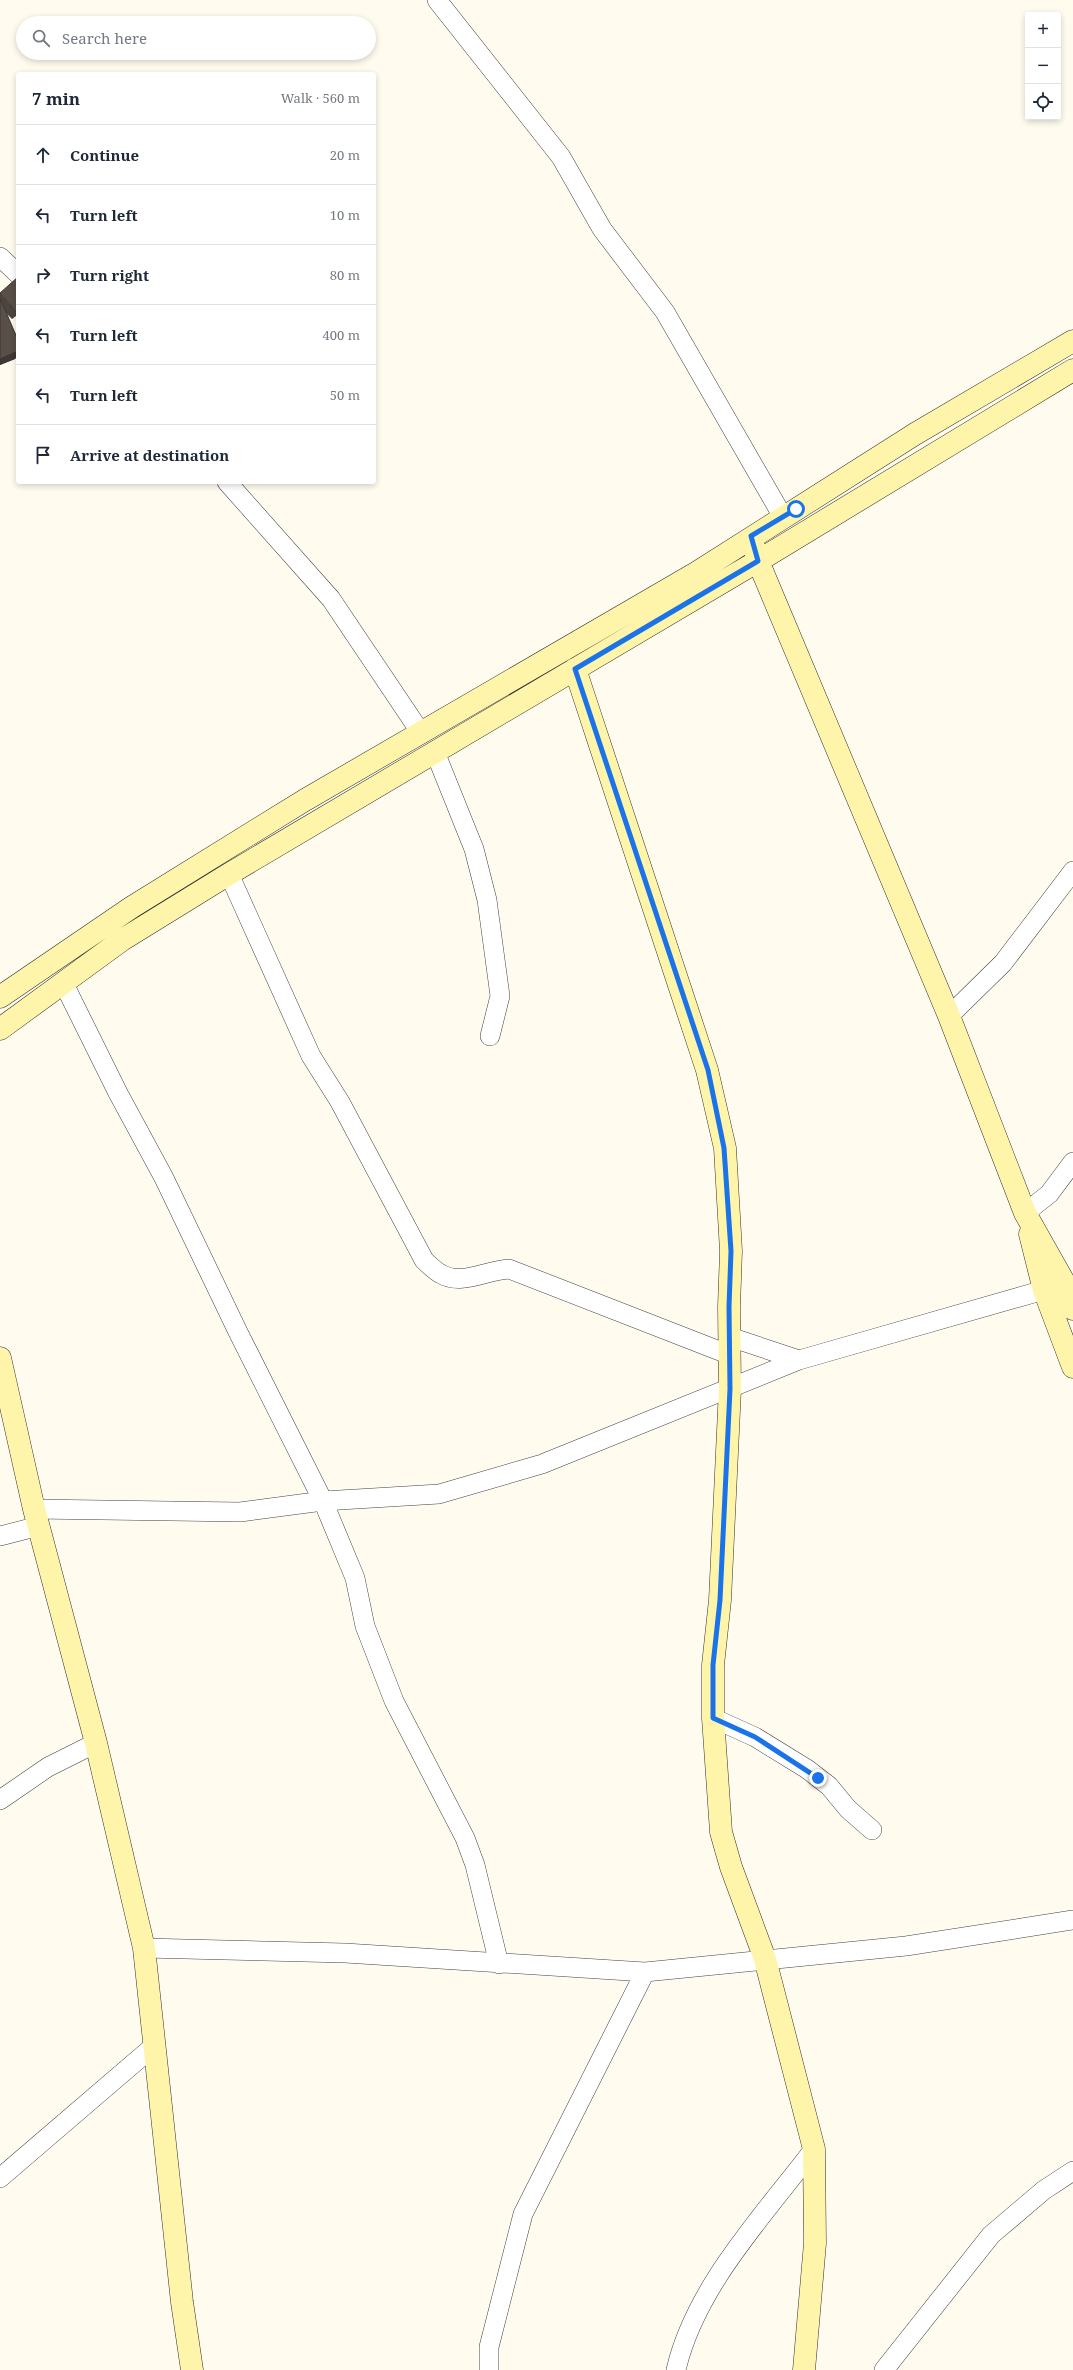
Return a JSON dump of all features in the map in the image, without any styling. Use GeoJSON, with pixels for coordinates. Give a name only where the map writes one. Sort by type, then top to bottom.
{"type":"FeatureCollection","features":[{"type":"Feature","properties":{"kind":"main road"},"geometry":{"type":"LineString","coordinates":[[0,997],[138,903],[305,800],[696,573],[751,536],[915,434],[1073,341]]}},
{"type":"Feature","properties":{"kind":"main road"},"geometry":{"type":"LineString","coordinates":[[0,1029],[64,984],[122,940],[229,874],[758,561],[1073,370]]}},
{"type":"Feature","properties":{"kind":"main road"},"geometry":{"type":"LineString","coordinates":[[751,536],[758,561],[949,1016],[1025,1214],[1036,1263],[1060,1283],[1073,1309]]}},
{"type":"Feature","properties":{"kind":"main road"},"geometry":{"type":"LineString","coordinates":[[575,669],[708,1070],[724,1148],[731,1251],[730,1389],[720,1600],[713,1665],[713,1718],[721,1832],[731,1867],[765,1959],[814,2149],[815,2243],[804,2370]]}},
{"type":"Feature","properties":{"kind":"main road"},"geometry":{"type":"LineString","coordinates":[[1060,1283],[1073,1367]]}},
{"type":"Feature","properties":{"kind":"main road"},"geometry":{"type":"LineString","coordinates":[[0,1358],[36,1518],[96,1743],[144,1948],[182,2302],[192,2370]]}},
{"type":"Feature","properties":{"kind":"street"},"geometry":{"type":"LineString","coordinates":[[437,0],[560,156],[602,229],[665,312],[783,517]]}},
{"type":"Feature","properties":{"kind":"street"},"geometry":{"type":"LineString","coordinates":[[0,257],[16,272]]}},
{"type":"Feature","properties":{"kind":"street"},"geometry":{"type":"LineString","coordinates":[[229,484],[330,599],[421,733]]}},
{"type":"Feature","properties":{"kind":"street"},"geometry":{"type":"LineString","coordinates":[[435,752],[474,848],[487,900],[500,996],[490,1036]]}},
{"type":"Feature","properties":{"kind":"street"},"geometry":{"type":"LineString","coordinates":[[949,1016],[1003,963],[1073,871]]}},
{"type":"Feature","properties":{"kind":"street"},"geometry":{"type":"LineString","coordinates":[[229,874],[311,1056],[340,1102],[424,1260],[442,1275],[465,1279],[495,1270],[509,1269],[730,1346],[799,1360]]}},
{"type":"Feature","properties":{"kind":"street"},"geometry":{"type":"LineString","coordinates":[[64,984],[118,1093],[164,1178],[238,1332],[323,1501],[355,1578],[365,1626],[394,1702],[465,1838],[475,1865],[499,1964]]}},
{"type":"Feature","properties":{"kind":"street"},"geometry":{"type":"LineString","coordinates":[[1025,1214],[1050,1194],[1073,1162]]}},
{"type":"Feature","properties":{"kind":"street"},"geometry":{"type":"LineString","coordinates":[[0,1536],[36,1518],[240,1512],[323,1501],[439,1494],[542,1464],[799,1360],[1060,1283]]}},
{"type":"Feature","properties":{"kind":"street"},"geometry":{"type":"LineString","coordinates":[[713,1718],[755,1737],[807,1769],[830,1786],[848,1809],[872,1830]]}},
{"type":"Feature","properties":{"kind":"street"},"geometry":{"type":"LineString","coordinates":[[0,1800],[48,1767],[96,1743]]}},
{"type":"Feature","properties":{"kind":"street"},"geometry":{"type":"LineString","coordinates":[[144,1948],[345,1953],[499,1964],[645,1972],[906,1946],[1073,1920]]}},
{"type":"Feature","properties":{"kind":"street"},"geometry":{"type":"LineString","coordinates":[[489,2370],[489,2348],[523,2214],[645,1972]]}},
{"type":"Feature","properties":{"kind":"street"},"geometry":{"type":"LineString","coordinates":[[0,2178],[155,2045]]}},
{"type":"Feature","properties":{"kind":"street"},"geometry":{"type":"LineString","coordinates":[[676,2370],[681,2348],[692,2322],[713,2285],[814,2149]]}},
{"type":"Feature","properties":{"kind":"street"},"geometry":{"type":"LineString","coordinates":[[884,2370],[991,2235],[1044,2190],[1073,2171]]}},
{"type":"Feature","properties":{"kind":"building"},"geometry":{"type":"Polygon","coordinates":[[[16,279],[16,312],[0,293],[16,279]]]}},
{"type":"Feature","properties":{"kind":"building"},"geometry":{"type":"Polygon","coordinates":[[[0,298],[16,335],[16,352],[0,359],[0,298]]]}},
{"type":"Feature","properties":{"kind":"route"},"geometry":{"type":"LineString","coordinates":[[796,509],[751,536],[758,561],[575,669],[667,941],[708,1070],[724,1148],[731,1251],[729,1307],[730,1389],[720,1600],[713,1665],[713,1718],[755,1737],[807,1769],[818,1778]]}}]}
